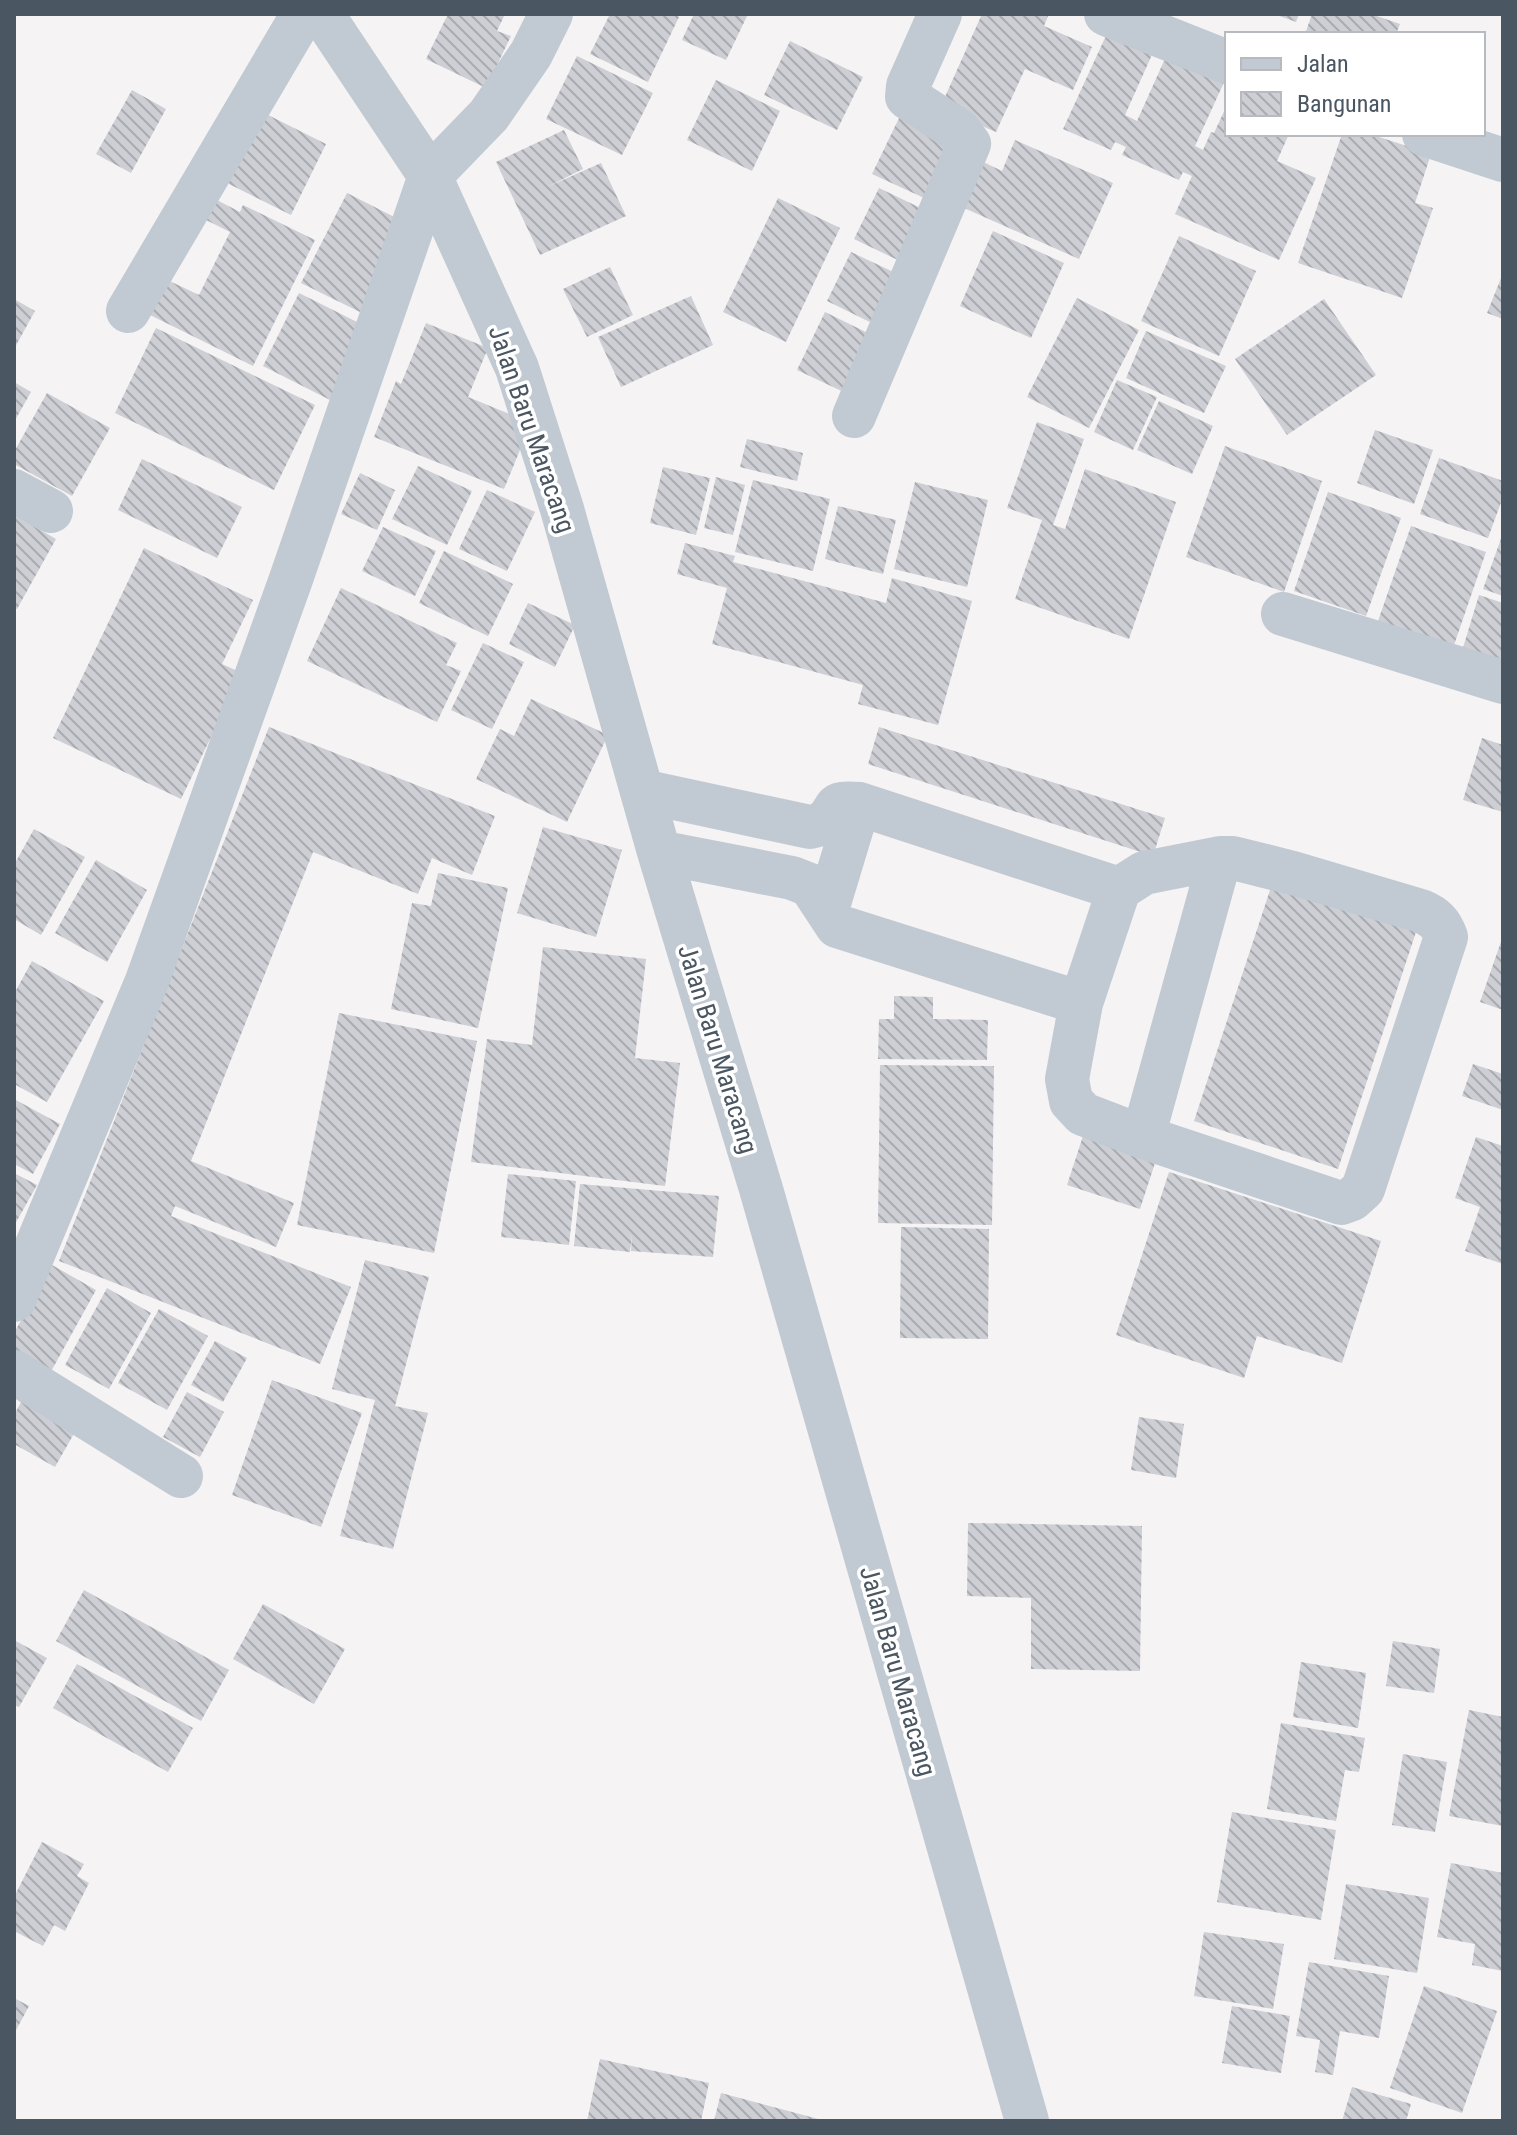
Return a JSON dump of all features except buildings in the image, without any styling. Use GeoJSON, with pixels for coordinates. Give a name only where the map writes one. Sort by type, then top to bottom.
{"type":"FeatureCollection","features":[{"type":"Feature","properties":{"kind":"street"},"geometry":{"type":"LineString","coordinates":[[128,311],[303,14]]}},
{"type":"Feature","properties":{"kind":"street","name":"Jalan Baru Maracang"},"geometry":{"type":"LineString","coordinates":[[322,14],[430,176],[517,368],[562,509],[659,852],[761,1189],[1027,2121]]}},
{"type":"Feature","properties":{"kind":"street"},"geometry":{"type":"LineString","coordinates":[[14,1300],[147,981],[291,579],[430,176],[489,115],[531,54],[551,14]]}},
{"type":"Feature","properties":{"kind":"street"},"geometry":{"type":"LineString","coordinates":[[854,416],[969,144],[959,131],[907,97],[908,86],[940,14]]}},
{"type":"Feature","properties":{"kind":"street"},"geometry":{"type":"LineString","coordinates":[[1106,14],[1225,61]]}},
{"type":"Feature","properties":{"kind":"street"},"geometry":{"type":"LineString","coordinates":[[1430,136],[1503,160]]}},
{"type":"Feature","properties":{"kind":"street"},"geometry":{"type":"LineString","coordinates":[[1283,614],[1503,682]]}},
{"type":"Feature","properties":{"kind":"street"},"geometry":{"type":"LineString","coordinates":[[642,791],[810,827],[824,822],[833,808],[842,803],[859,804],[1119,889]]}},
{"type":"Feature","properties":{"kind":"street"},"geometry":{"type":"LineString","coordinates":[[827,910],[859,804]]}},
{"type":"Feature","properties":{"kind":"street"},"geometry":{"type":"LineString","coordinates":[[659,852],[801,881],[810,885],[837,926],[1081,1003]]}},
{"type":"Feature","properties":{"kind":"street"},"geometry":{"type":"LineString","coordinates":[[1143,1137],[1220,858]]}},
{"type":"Feature","properties":{"kind":"street"},"geometry":{"type":"LineString","coordinates":[[1233,858],[1421,911],[1433,916],[1442,925],[1446,937],[1363,1189],[1352,1199],[1341,1203],[1330,1201],[1143,1137],[1083,1114],[1071,1101],[1067,1079],[1081,1003],[1119,889],[1144,873],[1233,858]]}},
{"type":"Feature","properties":{"kind":"street"},"geometry":{"type":"LineString","coordinates":[[14,1372],[181,1476]]}}]}
